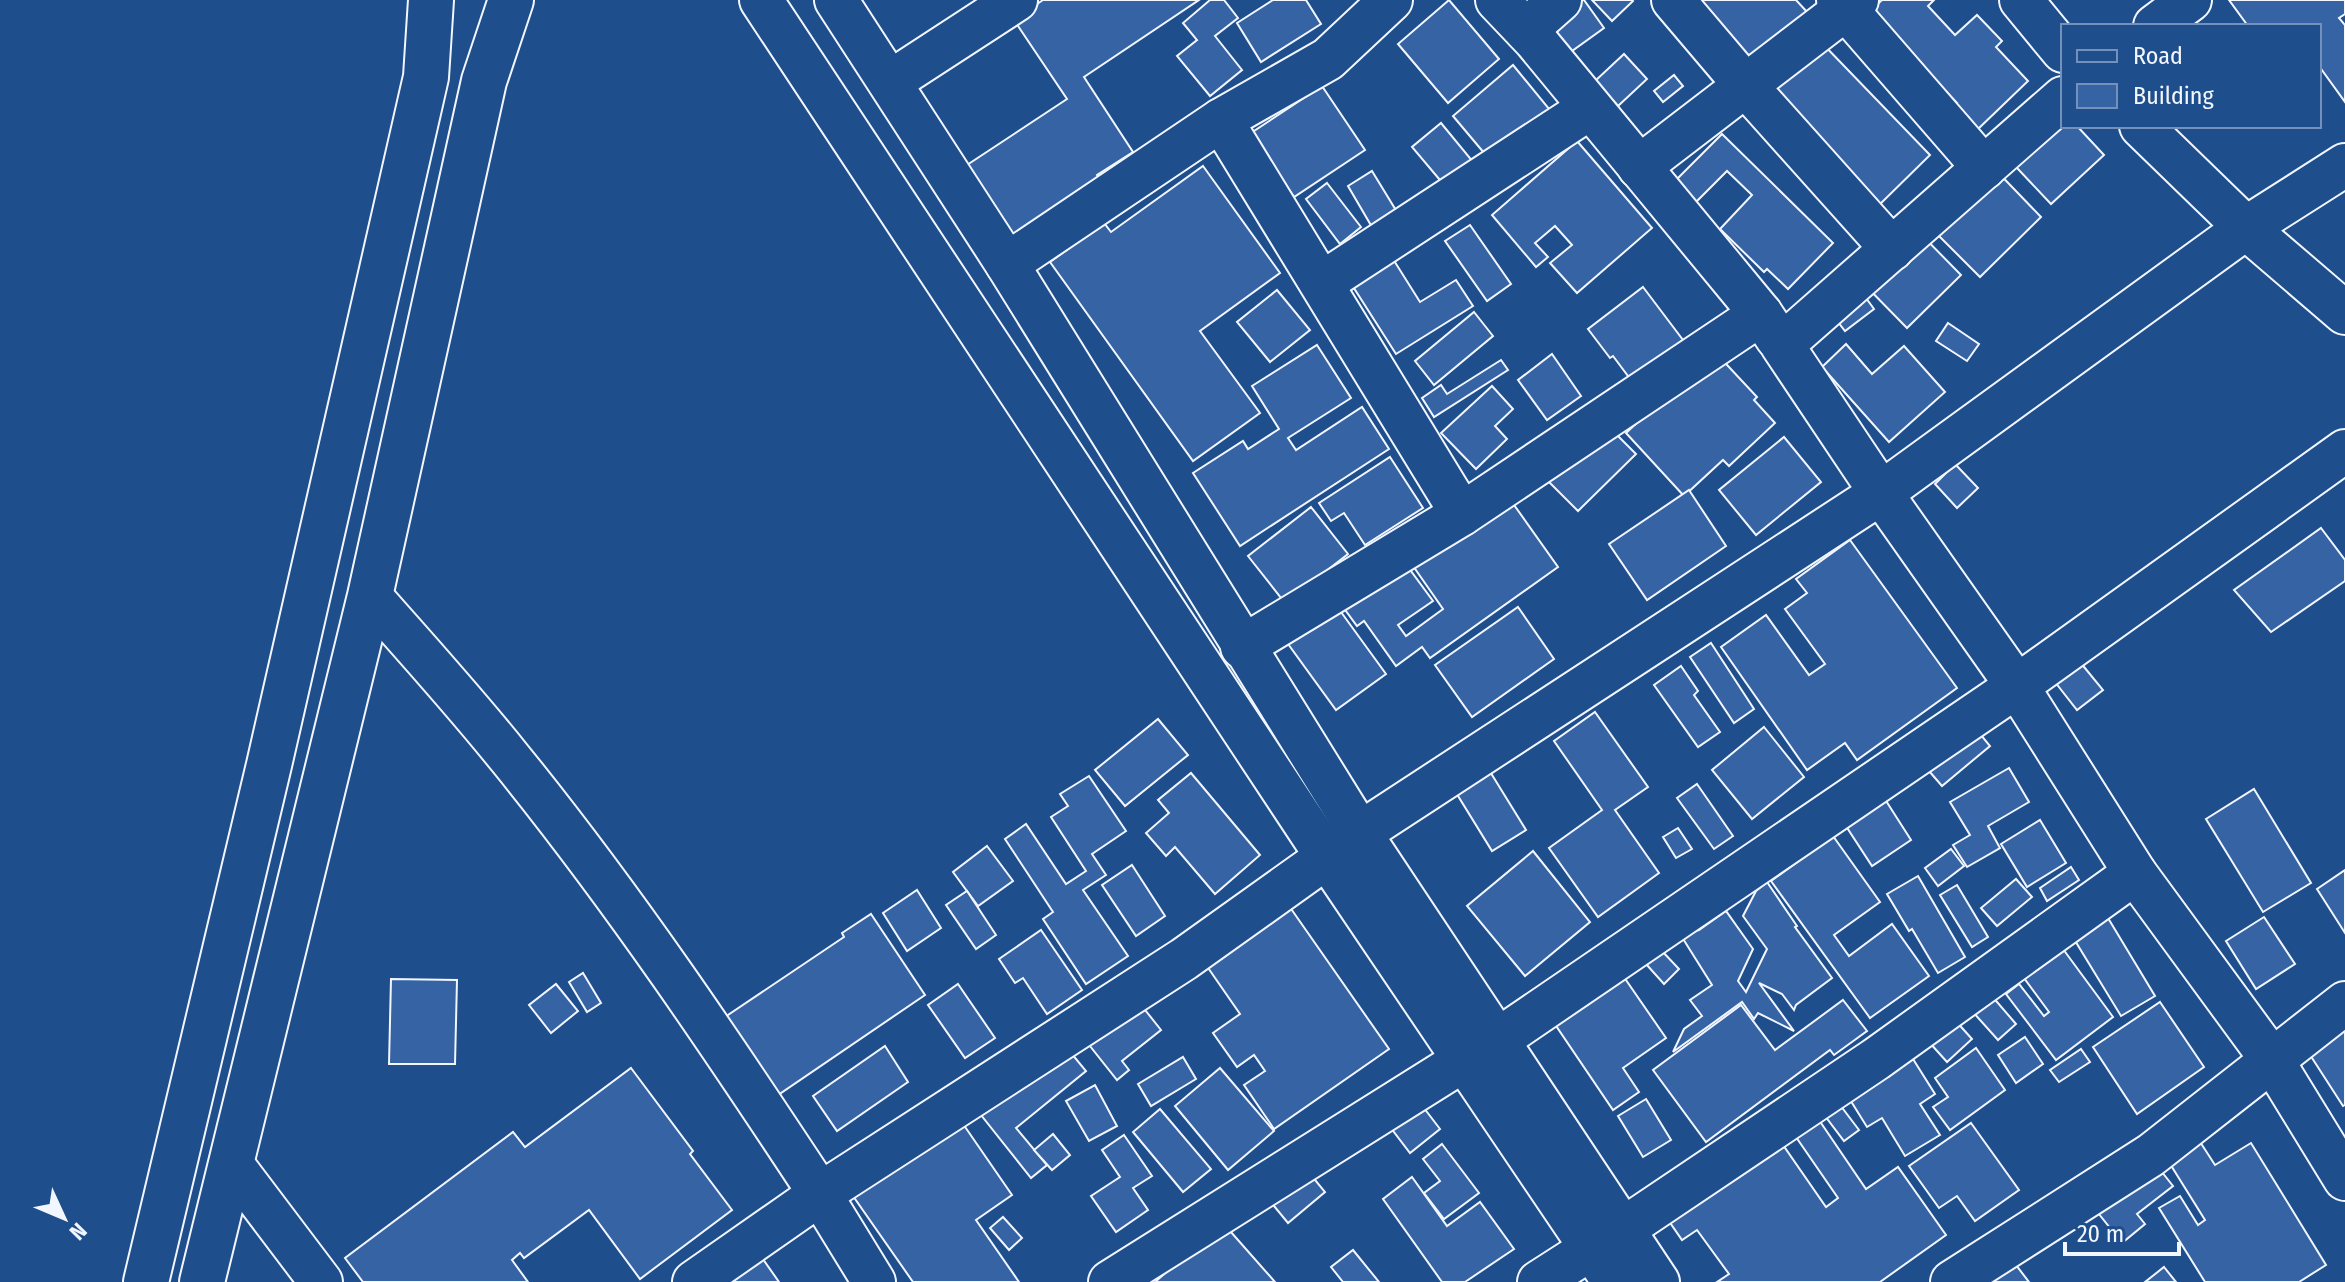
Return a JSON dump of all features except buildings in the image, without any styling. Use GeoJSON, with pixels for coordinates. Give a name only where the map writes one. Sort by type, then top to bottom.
{"type":"FeatureCollection","features":[{"type":"Feature","properties":{"kind":"main road"},"geometry":{"type":"LineString","coordinates":[[146,1282],[273,749],[426,77],[431,0]]}},
{"type":"Feature","properties":{"kind":"main road"},"geometry":{"type":"LineString","coordinates":[[202,1282],[370,596],[484,81],[511,0]]}},
{"type":"Feature","properties":{"kind":"street"},"geometry":{"type":"LineString","coordinates":[[761,0],[1327,857],[1482,1050]]}},
{"type":"Feature","properties":{"kind":"street"},"geometry":{"type":"LineString","coordinates":[[836,0],[1007,264],[1360,833],[1482,1050],[1610,1253],[1658,1282]]}},
{"type":"Feature","properties":{"kind":"street"},"geometry":{"type":"LineString","coordinates":[[890,82],[1016,0]]}},
{"type":"Feature","properties":{"kind":"street"},"geometry":{"type":"LineString","coordinates":[[1007,264],[1221,120],[1328,59],[1391,0]]}},
{"type":"Feature","properties":{"kind":"street"},"geometry":{"type":"LineString","coordinates":[[1497,0],[1526,30],[1772,330],[1881,493],[2017,686],[2135,873],[2272,1060],[2345,1179]]}},
{"type":"Feature","properties":{"kind":"street"},"geometry":{"type":"LineString","coordinates":[[1526,30],[1560,0]]}},
{"type":"Feature","properties":{"kind":"street"},"geometry":{"type":"LineString","coordinates":[[1673,0],[1892,249]]}},
{"type":"Feature","properties":{"kind":"street"},"geometry":{"type":"LineString","coordinates":[[2021,0],[2061,49]]}},
{"type":"Feature","properties":{"kind":"street"},"geometry":{"type":"LineString","coordinates":[[2158,24],[2190,0]]}},
{"type":"Feature","properties":{"kind":"street"},"geometry":{"type":"LineString","coordinates":[[1639,167],[1746,86],[1847,3],[1984,168]]}},
{"type":"Feature","properties":{"kind":"street"},"geometry":{"type":"LineString","coordinates":[[1242,647],[1772,330],[1892,249],[2061,100]]}},
{"type":"Feature","properties":{"kind":"street"},"geometry":{"type":"LineString","coordinates":[[1322,283],[1590,108]]}},
{"type":"Feature","properties":{"kind":"street"},"geometry":{"type":"LineString","coordinates":[[1221,120],[1462,514]]}},
{"type":"Feature","properties":{"kind":"street"},"geometry":{"type":"LineString","coordinates":[[2143,128],[2246,228],[2345,313]]}},
{"type":"Feature","properties":{"kind":"street"},"geometry":{"type":"LineString","coordinates":[[1360,833],[1881,493],[2246,228],[2345,165]]}},
{"type":"Feature","properties":{"kind":"street"},"geometry":{"type":"LineString","coordinates":[[1110,1282],[1482,1050],[2017,686],[2345,451]]}},
{"type":"Feature","properties":{"kind":"street"},"geometry":{"type":"LineString","coordinates":[[370,596],[510,758],[608,887],[718,1039],[874,1282]]}},
{"type":"Feature","properties":{"kind":"street"},"geometry":{"type":"LineString","coordinates":[[694,1282],[820,1194],[1184,959],[1327,857]]}},
{"type":"Feature","properties":{"kind":"street"},"geometry":{"type":"LineString","coordinates":[[1539,1282],[1610,1253],[2135,873]]}},
{"type":"Feature","properties":{"kind":"street"},"geometry":{"type":"LineString","coordinates":[[1952,1282],[2151,1155],[2345,1003]]}},
{"type":"Feature","properties":{"kind":"street"},"geometry":{"type":"LineString","coordinates":[[231,1163],[321,1282]]}}]}
